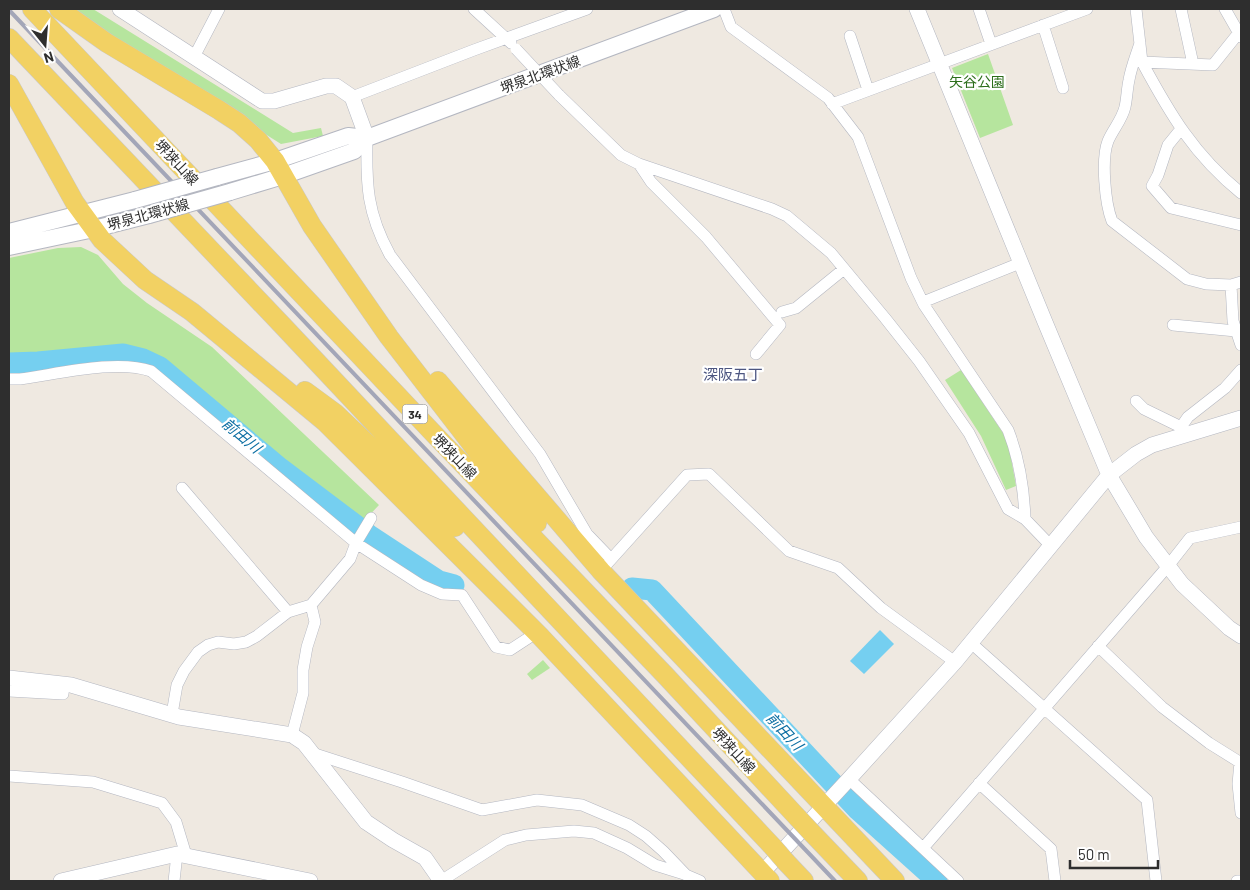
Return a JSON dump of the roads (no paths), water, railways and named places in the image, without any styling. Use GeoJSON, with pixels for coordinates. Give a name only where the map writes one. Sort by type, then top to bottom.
{"type":"FeatureCollection","features":[{"type":"Feature","properties":{"kind":"main road","name":"堺狭山線"},"geometry":{"type":"LineString","coordinates":[[32,9],[665,675],[858,881]]}},
{"type":"Feature","properties":{"kind":"main road"},"geometry":{"type":"LineString","coordinates":[[59,9],[107,43],[239,123],[258,140],[279,169],[312,226],[389,337],[497,477],[583,576],[665,675]]}},
{"type":"Feature","properties":{"kind":"main road","name":"堺泉北環状線"},"geometry":{"type":"LineString","coordinates":[[9,247],[94,229],[230,192],[348,136],[367,138],[714,9]]}},
{"type":"Feature","properties":{"kind":"main road"},"geometry":{"type":"LineString","coordinates":[[9,38],[526,584],[804,881]]}},
{"type":"Feature","properties":{"kind":"main road"},"geometry":{"type":"LineString","coordinates":[[9,84],[75,204],[112,250],[145,280],[252,353],[335,413],[471,542],[526,584]]}},
{"type":"Feature","properties":{"kind":"main road","name":"堺泉北環状線"},"geometry":{"type":"LineString","coordinates":[[9,232],[218,178],[279,169]]}},
{"type":"Feature","properties":{"kind":"main road"},"geometry":{"type":"LineString","coordinates":[[192,312],[324,422],[536,633],[761,878]]}},
{"type":"Feature","properties":{"kind":"main road"},"geometry":{"type":"LineString","coordinates":[[389,337],[437,379],[606,565],[829,801],[895,881]]}},
{"type":"Feature","properties":{"kind":"street"},"geometry":{"type":"LineString","coordinates":[[120,9],[262,100],[274,101],[326,86],[336,86],[352,97],[367,138],[366,178],[371,212],[378,233],[390,255],[540,454],[606,565],[687,475],[710,474],[789,551],[838,568],[881,608],[955,662]]}},
{"type":"Feature","properties":{"kind":"street"},"geometry":{"type":"LineString","coordinates":[[194,57],[219,9]]}},
{"type":"Feature","properties":{"kind":"street"},"geometry":{"type":"LineString","coordinates":[[474,9],[508,39],[559,95],[621,156],[639,164],[772,209],[787,216],[832,253],[919,361],[969,433],[1008,509],[1025,519],[1050,545]]}},
{"type":"Feature","properties":{"kind":"street"},"geometry":{"type":"LineString","coordinates":[[352,97],[587,9]]}},
{"type":"Feature","properties":{"kind":"street"},"geometry":{"type":"LineString","coordinates":[[724,9],[731,27],[828,98],[858,137],[911,278],[923,302],[1008,430],[1014,445],[1024,497],[1025,519]]}},
{"type":"Feature","properties":{"kind":"street"},"geometry":{"type":"LineString","coordinates":[[917,9],[1020,263],[1109,474],[1146,537],[1182,584],[1229,628],[1241,636]]}},
{"type":"Feature","properties":{"kind":"street"},"geometry":{"type":"LineString","coordinates":[[980,9],[991,44]]}},
{"type":"Feature","properties":{"kind":"street"},"geometry":{"type":"LineString","coordinates":[[832,104],[1087,9]]}},
{"type":"Feature","properties":{"kind":"street"},"geometry":{"type":"LineString","coordinates":[[1136,9],[1142,62],[1162,100],[1203,158],[1241,193]]}},
{"type":"Feature","properties":{"kind":"street"},"geometry":{"type":"LineString","coordinates":[[1182,9],[1194,64]]}},
{"type":"Feature","properties":{"kind":"street"},"geometry":{"type":"LineString","coordinates":[[1142,62],[1213,64],[1240,33],[1225,9]]}},
{"type":"Feature","properties":{"kind":"street"},"geometry":{"type":"LineString","coordinates":[[1042,25],[1064,88]]}},
{"type":"Feature","properties":{"kind":"street"},"geometry":{"type":"LineString","coordinates":[[850,36],[868,90]]}},
{"type":"Feature","properties":{"kind":"street"},"geometry":{"type":"LineString","coordinates":[[1140,43],[1128,81],[1125,108],[1121,120],[1107,144],[1104,160],[1108,213],[1112,221],[1187,280],[1206,284],[1236,284],[1233,322],[1241,345]]}},
{"type":"Feature","properties":{"kind":"street"},"geometry":{"type":"LineString","coordinates":[[1181,129],[1168,145],[1152,186],[1170,208],[1241,225]]}},
{"type":"Feature","properties":{"kind":"street"},"geometry":{"type":"LineString","coordinates":[[639,164],[651,182],[706,237],[780,325],[756,354]]}},
{"type":"Feature","properties":{"kind":"street"},"geometry":{"type":"LineString","coordinates":[[923,302],[1020,263]]}},
{"type":"Feature","properties":{"kind":"street"},"geometry":{"type":"LineString","coordinates":[[782,312],[796,308],[844,269]]}},
{"type":"Feature","properties":{"kind":"street"},"geometry":{"type":"LineString","coordinates":[[1173,325],[1236,331]]}},
{"type":"Feature","properties":{"kind":"street"},"geometry":{"type":"LineString","coordinates":[[9,379],[117,366],[139,367],[151,371],[356,542],[421,586],[442,594],[462,595],[496,647],[510,650],[536,633]]}},
{"type":"Feature","properties":{"kind":"street"},"geometry":{"type":"LineString","coordinates":[[1182,431],[1188,417],[1225,388],[1241,370]]}},
{"type":"Feature","properties":{"kind":"street"},"geometry":{"type":"LineString","coordinates":[[1136,401],[1144,409],[1182,431]]}},
{"type":"Feature","properties":{"kind":"street"},"geometry":{"type":"LineString","coordinates":[[761,878],[955,662],[1109,474],[1136,454],[1182,431],[1241,418]]}},
{"type":"Feature","properties":{"kind":"street"},"geometry":{"type":"LineString","coordinates":[[182,488],[288,612]]}},
{"type":"Feature","properties":{"kind":"street"},"geometry":{"type":"LineString","coordinates":[[172,714],[177,685],[184,671],[198,652],[208,644],[246,642],[257,636],[288,612],[311,605],[350,560],[356,542],[370,521]]}},
{"type":"Feature","properties":{"kind":"street"},"geometry":{"type":"LineString","coordinates":[[924,847],[1168,566],[1190,538],[1241,527]]}},
{"type":"Feature","properties":{"kind":"street"},"geometry":{"type":"LineString","coordinates":[[292,735],[302,693],[302,670],[315,622],[311,605]]}},
{"type":"Feature","properties":{"kind":"street"},"geometry":{"type":"LineString","coordinates":[[970,642],[1146,800],[1156,881]]}},
{"type":"Feature","properties":{"kind":"street"},"geometry":{"type":"LineString","coordinates":[[1098,646],[1162,707],[1209,743],[1241,762],[1238,784],[1241,813]]}},
{"type":"Feature","properties":{"kind":"street"},"geometry":{"type":"LineString","coordinates":[[9,678],[64,684],[172,714],[292,735],[304,742],[366,822],[425,858],[441,881],[505,840],[526,835],[574,831],[594,833],[627,848],[655,865],[686,874],[700,881]]}},
{"type":"Feature","properties":{"kind":"street"},"geometry":{"type":"LineString","coordinates":[[9,690],[63,694],[64,684]]}},
{"type":"Feature","properties":{"kind":"street"},"geometry":{"type":"LineString","coordinates":[[312,753],[482,810],[537,800],[582,805],[629,825],[646,836],[686,874]]}},
{"type":"Feature","properties":{"kind":"street"},"geometry":{"type":"LineString","coordinates":[[9,776],[93,782],[162,803],[176,822],[182,854],[174,881]]}},
{"type":"Feature","properties":{"kind":"street"},"geometry":{"type":"LineString","coordinates":[[849,780],[924,847],[958,881]]}},
{"type":"Feature","properties":{"kind":"street"},"geometry":{"type":"LineString","coordinates":[[979,783],[1051,849],[1055,881]]}},
{"type":"Feature","properties":{"kind":"street"},"geometry":{"type":"LineString","coordinates":[[61,881],[182,854],[310,881]]}},
{"type":"Feature","properties":{"kind":"water"},"geometry":{"type":"Polygon","coordinates":[[[880,630],[894,644],[864,674],[850,661],[880,630]]]}},
{"type":"Feature","properties":{"kind":"waterway","name":"前田川"},"geometry":{"type":"LineString","coordinates":[[9,363],[123,354],[143,359],[160,367],[280,468],[369,535],[439,581],[454,585]]}},
{"type":"Feature","properties":{"kind":"waterway","name":"前田川"},"geometry":{"type":"LineString","coordinates":[[632,588],[652,590],[858,810],[937,881]]}},
{"type":"Feature","properties":{"kind":"railway"},"geometry":{"type":"LineString","coordinates":[[9,10],[835,881]]}},
{"type":"Feature","properties":{"kind":"district","name":"深阪五丁"},"geometry":{"type":"Point","coordinates":[733,374]}},
{"type":"Feature","properties":{"kind":"park label","name":"矢谷公園"},"geometry":{"type":"Point","coordinates":[977,81]}}]}
